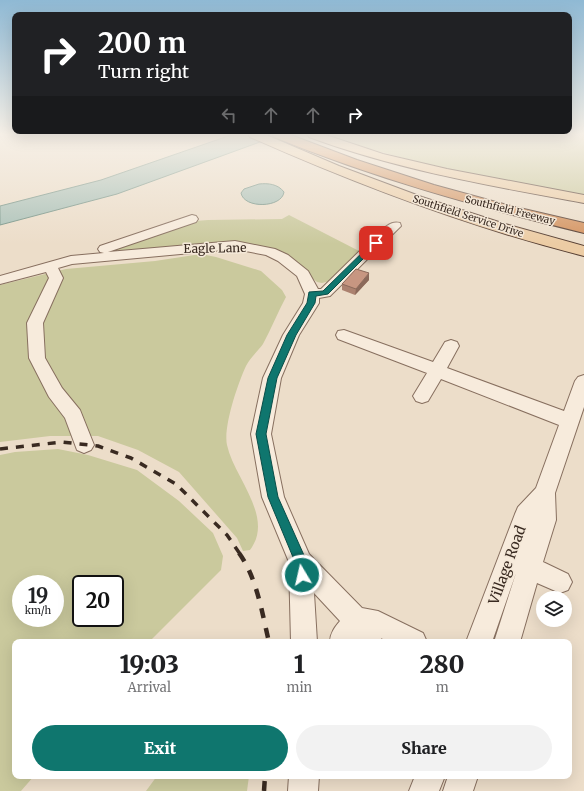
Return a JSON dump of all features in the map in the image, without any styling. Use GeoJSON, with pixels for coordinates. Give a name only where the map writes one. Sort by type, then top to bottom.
{"type":"FeatureCollection","features":[{"type":"Feature","properties":{"kind":"highway"},"geometry":{"type":"LineString","coordinates":[[348,171],[453,203],[584,233]]}},
{"type":"Feature","properties":{"kind":"highway","name":"Southfield Freeway"},"geometry":{"type":"LineString","coordinates":[[379,171],[390,176],[452,195],[584,228]]}},
{"type":"Feature","properties":{"kind":"highway","name":"Southfield Freeway"},"geometry":{"type":"LineString","coordinates":[[394,171],[517,206],[584,221]]}},
{"type":"Feature","properties":{"kind":"highway"},"geometry":{"type":"LineString","coordinates":[[416,171],[584,216]]}},
{"type":"Feature","properties":{"kind":"main road","name":"Southfield Service Drive"},"geometry":{"type":"LineString","coordinates":[[344,171],[389,190],[441,209],[515,232],[584,250]]}},
{"type":"Feature","properties":{"kind":"main road"},"geometry":{"type":"LineString","coordinates":[[438,171],[584,199]]}},
{"type":"Feature","properties":{"kind":"street"},"geometry":{"type":"LineString","coordinates":[[96,257],[103,250],[192,219]]}},
{"type":"Feature","properties":{"kind":"street"},"geometry":{"type":"LineString","coordinates":[[368,639],[356,620],[301,562],[273,497],[261,434],[272,378],[292,335],[311,303],[312,294],[325,293],[395,226]]}},
{"type":"Feature","properties":{"kind":"street","name":"Eagle Lane"},"geometry":{"type":"LineString","coordinates":[[0,280],[71,260],[214,246],[251,247],[270,252],[283,258],[302,274],[312,294]]}},
{"type":"Feature","properties":{"kind":"street"},"geometry":{"type":"LineString","coordinates":[[50,266],[56,278],[35,323],[34,339],[38,358],[55,392],[72,415],[84,445]]}},
{"type":"Feature","properties":{"kind":"street"},"geometry":{"type":"LineString","coordinates":[[344,335],[570,421]]}},
{"type":"Feature","properties":{"kind":"street"},"geometry":{"type":"LineString","coordinates":[[422,396],[451,346]]}},
{"type":"Feature","properties":{"kind":"street","name":"Village Road"},"geometry":{"type":"LineString","coordinates":[[508,639],[545,520],[545,493],[584,381]]}},
{"type":"Feature","properties":{"kind":"street","name":"Village Road"},"geometry":{"type":"LineString","coordinates":[[480,639],[526,514],[545,493]]}},
{"type":"Feature","properties":{"kind":"street"},"geometry":{"type":"LineString","coordinates":[[510,558],[560,582]]}},
{"type":"Feature","properties":{"kind":"street"},"geometry":{"type":"LineString","coordinates":[[301,562],[304,639]]}},
{"type":"Feature","properties":{"kind":"street"},"geometry":{"type":"LineString","coordinates":[[343,639],[356,620]]}},
{"type":"Feature","properties":{"kind":"street"},"geometry":{"type":"LineString","coordinates":[[356,620],[378,623],[408,639]]}},
{"type":"Feature","properties":{"kind":"street"},"geometry":{"type":"LineString","coordinates":[[303,791],[304,779]]}},
{"type":"Feature","properties":{"kind":"street"},"geometry":{"type":"LineString","coordinates":[[424,791],[429,779]]}},
{"type":"Feature","properties":{"kind":"street"},"geometry":{"type":"LineString","coordinates":[[458,791],[462,779]]}},
{"type":"Feature","properties":{"kind":"green space"},"geometry":{"type":"Polygon","coordinates":[[[456,171],[584,171],[584,195],[456,171]]]}},
{"type":"Feature","properties":{"kind":"green space"},"geometry":{"type":"Polygon","coordinates":[[[289,215],[359,251],[330,281],[322,283],[317,282],[312,278],[305,269],[265,247],[253,245],[224,242],[116,252],[112,250],[195,221],[282,219],[289,215]]]}},
{"type":"Feature","properties":{"kind":"green space"},"geometry":{"type":"Polygon","coordinates":[[[201,254],[216,257],[261,271],[282,290],[286,297],[263,344],[246,366],[235,394],[227,427],[227,445],[231,458],[256,511],[258,524],[256,537],[250,550],[243,551],[237,538],[179,472],[138,450],[98,436],[50,436],[0,442],[0,285],[66,269],[155,261],[201,254]]]}},
{"type":"Feature","properties":{"kind":"green space"},"geometry":{"type":"Polygon","coordinates":[[[58,449],[88,455],[137,470],[179,501],[213,533],[223,556],[221,570],[152,639],[12,639],[12,779],[31,779],[21,791],[0,791],[0,455],[15,452],[58,449]]]}},
{"type":"Feature","properties":{"kind":"green space"},"geometry":{"type":"Polygon","coordinates":[[[155,779],[249,779],[247,791],[146,791],[155,779]]]}},
{"type":"Feature","properties":{"kind":"shaded area"},"geometry":{"type":"Polygon","coordinates":[[[127,171],[180,171],[117,194],[0,225],[0,206],[101,180],[127,171]]]}},
{"type":"Feature","properties":{"kind":"shaded area"},"geometry":{"type":"Polygon","coordinates":[[[259,184],[269,184],[279,187],[284,192],[282,197],[270,204],[255,204],[249,202],[241,193],[244,189],[259,184]]]}},
{"type":"Feature","properties":{"kind":"building"},"geometry":{"type":"Polygon","coordinates":[[[356,269],[369,273],[356,289],[342,284],[356,269]]]}},
{"type":"Feature","properties":{"kind":"railway"},"geometry":{"type":"LineString","coordinates":[[0,449],[62,442],[98,446],[131,458],[176,484],[227,535],[240,554]]}},
{"type":"Feature","properties":{"kind":"railway"},"geometry":{"type":"LineString","coordinates":[[239,553],[255,584],[268,639]]}},
{"type":"Feature","properties":{"kind":"railway"},"geometry":{"type":"LineString","coordinates":[[264,791],[265,779]]}},
{"type":"Feature","properties":{"kind":"route"},"geometry":{"type":"LineString","coordinates":[[302,575],[301,562],[273,497],[261,434],[272,378],[292,335],[311,303],[312,294],[325,293],[376,243]]}}]}
